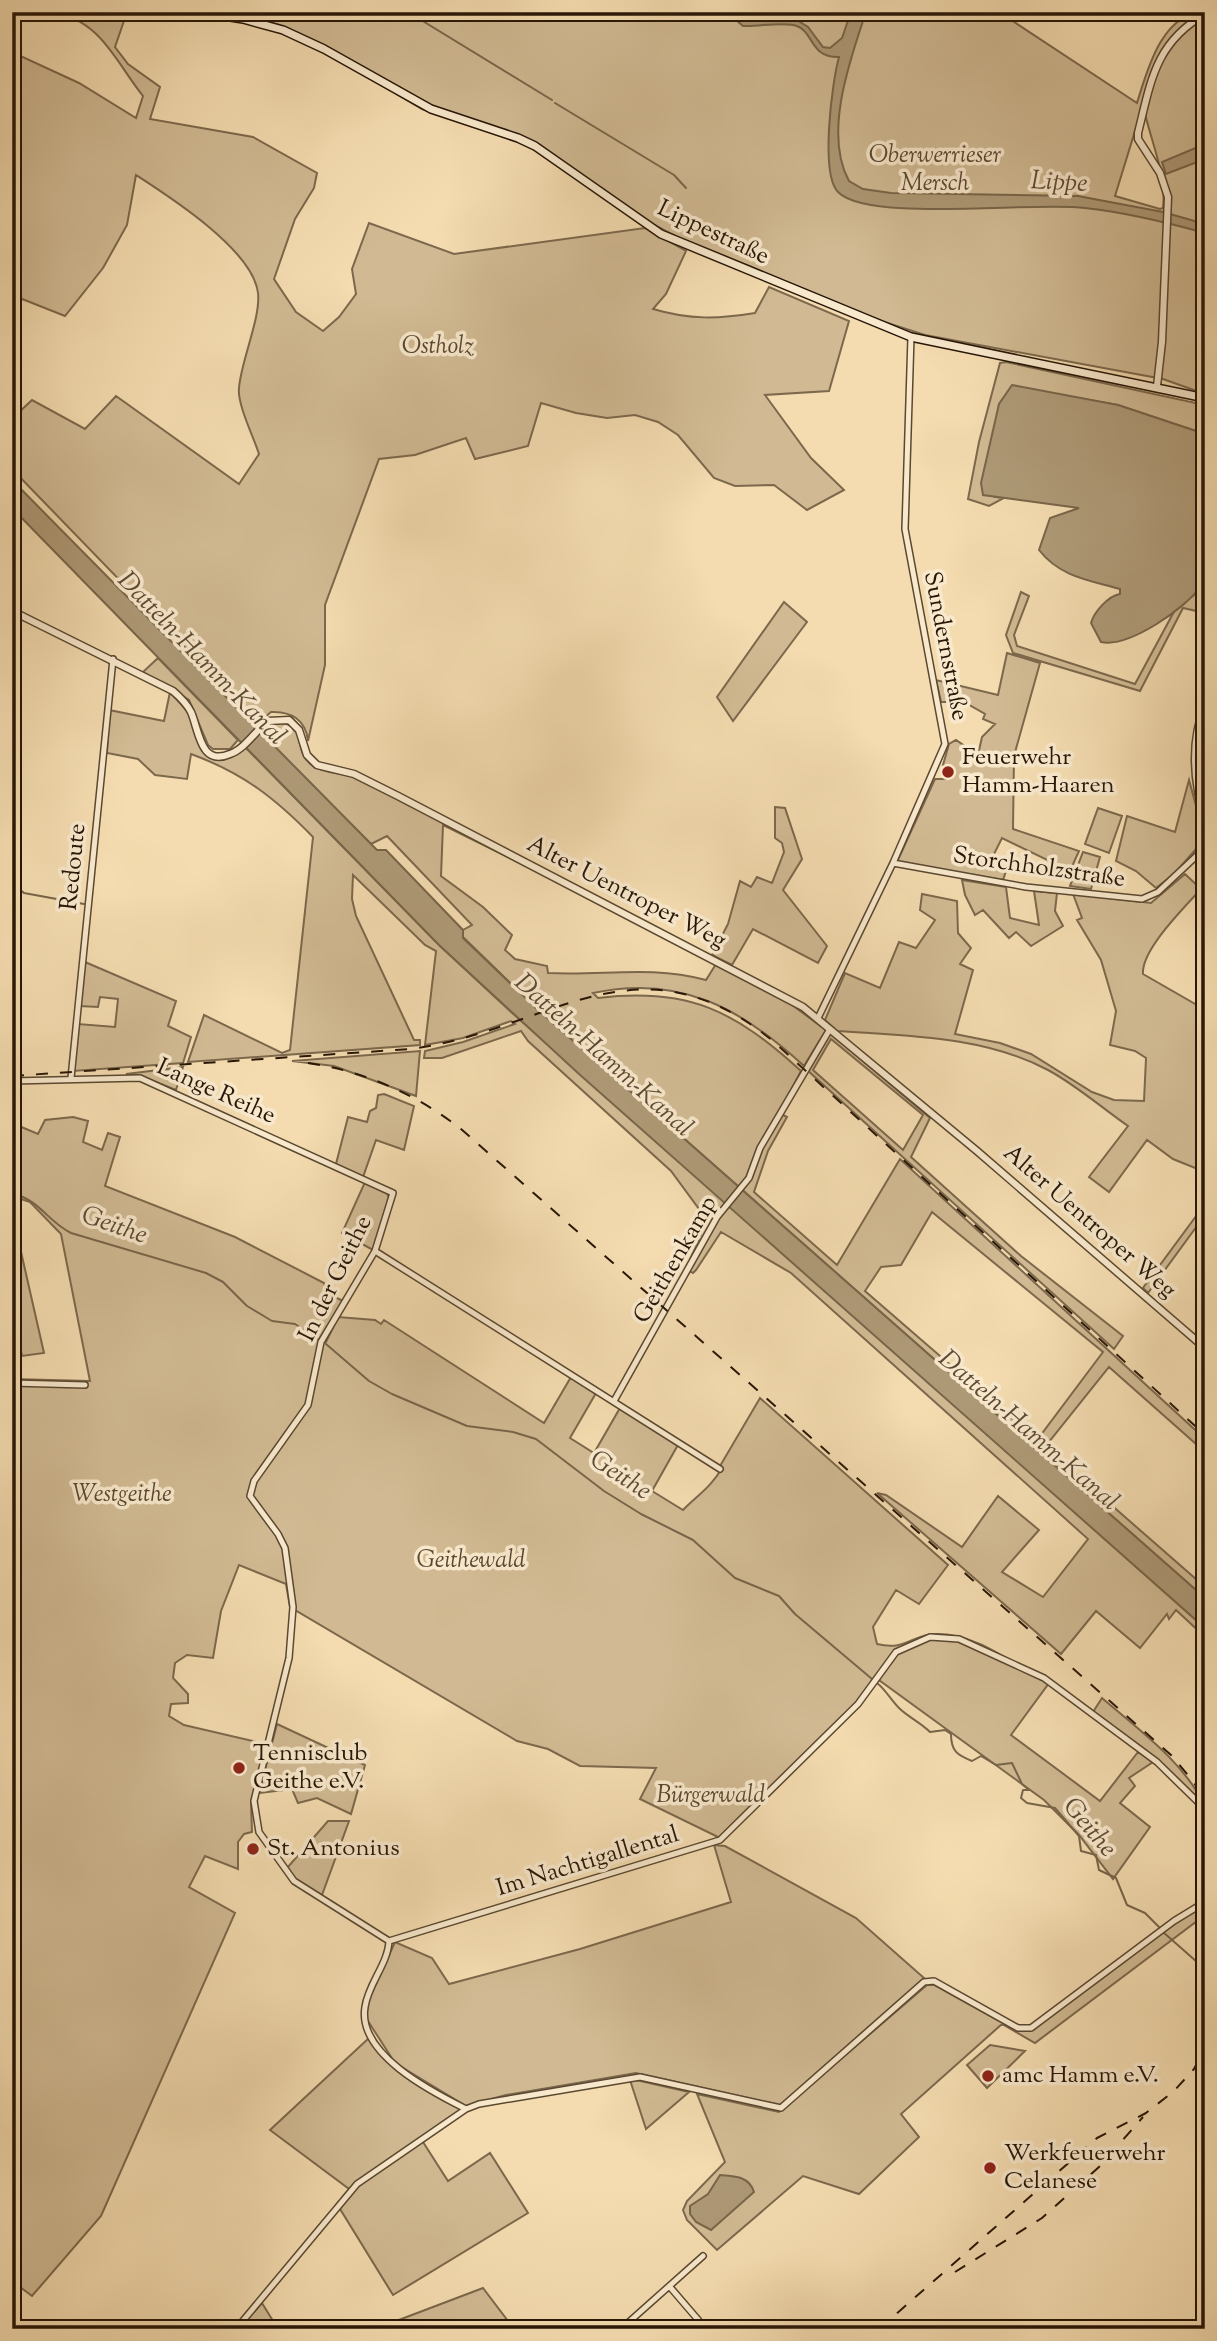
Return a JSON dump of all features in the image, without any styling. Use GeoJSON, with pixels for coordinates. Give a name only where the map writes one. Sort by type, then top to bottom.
{"type":"FeatureCollection","features":[{"type":"Feature","properties":{"kind":"main road","name":"Lippestraße"},"geometry":{"type":"LineString","coordinates":[[199,12],[260,23],[301,38],[431,109],[529,143],[661,234],[911,337],[1205,398]]}},
{"type":"Feature","properties":{"kind":"street"},"geometry":{"type":"LineString","coordinates":[[1157,386],[1161,356],[1168,205],[1165,184],[1138,139],[1138,133],[1150,82],[1167,46],[1174,35],[1205,14]]}},
{"type":"Feature","properties":{"kind":"street","name":"Sundernstraße"},"geometry":{"type":"LineString","coordinates":[[818,1018],[945,744],[905,529],[911,337]]}},
{"type":"Feature","properties":{"kind":"street","name":"Alter Uentroper Weg"},"geometry":{"type":"LineString","coordinates":[[12,611],[113,659],[179,696],[189,709],[198,740],[207,752],[226,755],[236,751],[265,723],[280,718],[297,726],[307,755],[317,765],[355,774],[794,1002],[818,1018],[977,1151],[1205,1348]]}},
{"type":"Feature","properties":{"kind":"street","name":"Redoute"},"geometry":{"type":"LineString","coordinates":[[71,1077],[113,659]]}},
{"type":"Feature","properties":{"kind":"street"},"geometry":{"type":"LineString","coordinates":[[1205,704],[1199,718],[1194,779],[1205,822]]}},
{"type":"Feature","properties":{"kind":"street","name":"Storchholzstraße"},"geometry":{"type":"LineString","coordinates":[[892,863],[1026,887],[1142,899],[1158,892],[1205,848]]}},
{"type":"Feature","properties":{"kind":"street","name":"Geithenkamp"},"geometry":{"type":"LineString","coordinates":[[614,1401],[723,1209],[751,1174],[760,1148],[830,1029]]}},
{"type":"Feature","properties":{"kind":"street","name":"Lange Reihe"},"geometry":{"type":"LineString","coordinates":[[12,1082],[71,1077],[140,1077],[393,1193]]}},
{"type":"Feature","properties":{"kind":"street","name":"In der Geithe"},"geometry":{"type":"LineString","coordinates":[[389,1941],[299,1884],[264,1842],[254,1801],[292,1635],[288,1561],[278,1534],[252,1501],[251,1488],[307,1405],[321,1342],[375,1251],[393,1193]]}},
{"type":"Feature","properties":{"kind":"street"},"geometry":{"type":"LineString","coordinates":[[375,1251],[720,1469]]}},
{"type":"Feature","properties":{"kind":"street"},"geometry":{"type":"LineString","coordinates":[[12,1383],[85,1385]]}},
{"type":"Feature","properties":{"kind":"street","name":"Im Nachtigallental"},"geometry":{"type":"LineString","coordinates":[[389,1941],[720,1840],[858,1704],[896,1651],[930,1637],[959,1639],[1044,1678],[1157,1762],[1205,1809]]}},
{"type":"Feature","properties":{"kind":"street"},"geometry":{"type":"LineString","coordinates":[[236,2329],[357,2184],[466,2109],[506,2097],[640,2077],[781,2108],[921,1984],[934,1982],[1024,2029],[1036,2024],[1174,1921],[1205,1902]]}},
{"type":"Feature","properties":{"kind":"street"},"geometry":{"type":"LineString","coordinates":[[389,1941],[365,2006],[368,2029],[393,2065],[466,2109]]}},
{"type":"Feature","properties":{"kind":"street"},"geometry":{"type":"LineString","coordinates":[[621,2329],[704,2256]]}},
{"type":"Feature","properties":{"kind":"street"},"geometry":{"type":"LineString","coordinates":[[670,2287],[705,2329]]}},
{"type":"Feature","properties":{"kind":"green space","name":"Ostholz"},"geometry":{"type":"Polygon","coordinates":[[[52,12],[127,12],[115,47],[128,64],[160,87],[150,119],[253,137],[317,173],[314,188],[295,219],[274,279],[296,312],[323,331],[339,317],[356,294],[352,269],[369,223],[454,254],[645,228],[686,251],[666,294],[653,309],[704,317],[755,313],[769,287],[849,321],[829,391],[765,395],[811,458],[844,490],[807,510],[774,485],[735,486],[714,478],[678,435],[658,422],[635,415],[607,418],[576,413],[541,403],[528,446],[475,459],[466,438],[415,455],[379,459],[325,605],[325,665],[308,741],[301,722],[291,715],[271,712],[258,723],[12,469],[12,415],[16,415],[32,400],[85,429],[116,396],[239,484],[259,454],[239,395],[258,303],[253,276],[242,260],[208,226],[136,175],[127,225],[103,268],[65,316],[12,295],[12,52],[79,83],[136,118],[143,96],[95,33],[69,16],[52,12]]]}},
{"type":"Feature","properties":{"kind":"green space","name":"Oberwerrieser Mersch"},"geometry":{"type":"Polygon","coordinates":[[[999,12],[1137,103],[1152,60],[1167,32],[1190,15],[1205,12],[1205,394],[1163,379],[925,335],[844,309],[685,241],[637,216],[529,146],[422,109],[324,51],[245,20],[176,13],[999,12]],[[1143,105],[1115,196],[1160,209],[1163,208],[1163,182],[1143,105]]]}},
{"type":"Feature","properties":{"kind":"green space"},"geometry":{"type":"Polygon","coordinates":[[[1006,362],[1205,405],[1205,434],[1118,405],[1071,397],[995,497],[1004,498],[989,506],[968,499],[979,442],[1000,363],[1006,362]]]}},
{"type":"Feature","properties":{"kind":"green space"},"geometry":{"type":"Polygon","coordinates":[[[1205,551],[1205,613],[1183,608],[1140,691],[1013,653],[1006,635],[1021,592],[1029,596],[1014,635],[1017,646],[1135,684],[1176,608],[1194,595],[1202,579],[1198,559],[1205,551]]]}},
{"type":"Feature","properties":{"kind":"green space"},"geometry":{"type":"Polygon","coordinates":[[[784,602],[807,622],[733,721],[717,697],[784,602]]]}},
{"type":"Feature","properties":{"kind":"green space"},"geometry":{"type":"Polygon","coordinates":[[[1007,653],[1040,663],[1014,756],[1013,829],[1079,851],[1070,871],[1002,838],[992,858],[1008,865],[1003,880],[897,862],[935,779],[950,779],[954,770],[943,765],[949,744],[956,740],[978,755],[982,737],[995,724],[983,719],[985,714],[964,702],[941,702],[936,680],[998,695],[1007,653]]]}},
{"type":"Feature","properties":{"kind":"green space"},"geometry":{"type":"Polygon","coordinates":[[[158,658],[238,740],[230,749],[213,749],[208,745],[189,700],[143,672],[158,658]]]}},
{"type":"Feature","properties":{"kind":"green space"},"geometry":{"type":"Polygon","coordinates":[[[170,692],[188,712],[202,751],[224,758],[245,747],[439,945],[510,1011],[1205,1628],[1205,1637],[1176,1610],[1169,1619],[1167,1614],[1140,1648],[1096,1611],[1061,1654],[877,1493],[886,1495],[962,1547],[998,1496],[1039,1530],[1002,1572],[1043,1597],[1088,1539],[791,1273],[721,1232],[696,1270],[693,1273],[686,1269],[707,1220],[671,1171],[528,1041],[521,1031],[442,1058],[424,1058],[425,1051],[463,1042],[515,1024],[511,1021],[463,1038],[425,1045],[436,951],[425,945],[353,875],[352,899],[356,916],[414,1040],[420,1040],[420,1045],[188,1062],[204,1015],[282,1053],[290,1050],[313,837],[257,788],[210,761],[191,754],[187,779],[155,775],[138,759],[107,753],[109,710],[164,721],[170,692]]]}},
{"type":"Feature","properties":{"kind":"green space"},"geometry":{"type":"Polygon","coordinates":[[[270,722],[292,726],[299,737],[302,752],[313,766],[354,777],[381,789],[536,871],[443,825],[441,876],[483,907],[512,935],[505,950],[515,959],[547,966],[548,973],[646,972],[706,980],[716,964],[792,1005],[826,1030],[804,1066],[757,1028],[708,1001],[654,988],[625,988],[593,993],[598,998],[659,996],[685,1000],[709,1008],[754,1033],[801,1071],[779,1113],[787,1117],[768,1151],[754,1192],[837,1265],[900,1159],[1205,1439],[1205,1452],[1109,1367],[1045,1447],[1205,1587],[1205,1598],[537,1009],[463,937],[463,930],[472,925],[387,836],[371,844],[260,733],[270,722]],[[932,1212],[901,1265],[881,1267],[865,1291],[1037,1440],[1103,1352],[932,1212]]]}},
{"type":"Feature","properties":{"kind":"green space"},"geometry":{"type":"Polygon","coordinates":[[[1189,780],[1205,839],[1174,874],[1156,888],[1136,871],[1116,861],[1127,816],[1175,832],[1189,780]]]}},
{"type":"Feature","properties":{"kind":"green space"},"geometry":{"type":"Polygon","coordinates":[[[775,807],[785,808],[802,859],[783,890],[827,946],[818,963],[753,929],[732,965],[712,955],[728,924],[740,881],[751,887],[757,877],[772,883],[784,852],[782,843],[775,838],[775,807]]]}},
{"type":"Feature","properties":{"kind":"green space"},"geometry":{"type":"Polygon","coordinates":[[[1098,808],[1122,816],[1109,853],[1085,844],[1098,808]]]}},
{"type":"Feature","properties":{"kind":"green space"},"geometry":{"type":"Polygon","coordinates":[[[1083,852],[1100,857],[1091,889],[1070,886],[1083,852]]]}},
{"type":"Feature","properties":{"kind":"green space"},"geometry":{"type":"Polygon","coordinates":[[[1185,874],[1201,889],[1156,942],[1144,964],[1143,974],[1197,1005],[1201,1000],[1205,1002],[1205,1172],[1173,1159],[1147,1140],[1109,1192],[1089,1177],[1128,1126],[1058,1076],[998,1050],[945,1040],[837,1031],[825,1020],[845,973],[880,988],[899,942],[916,948],[935,920],[920,910],[922,894],[957,901],[958,933],[971,948],[960,964],[973,970],[955,1034],[1000,1043],[1031,1054],[1092,1092],[1114,1100],[1144,1101],[1146,1058],[1135,1051],[1110,1045],[1116,1011],[1101,960],[1077,920],[1082,918],[1073,894],[1151,903],[1185,874]]]}},
{"type":"Feature","properties":{"kind":"green space"},"geometry":{"type":"Polygon","coordinates":[[[962,880],[1006,887],[1010,918],[1039,925],[1034,891],[1057,893],[1055,911],[1063,926],[1031,946],[1016,932],[1009,938],[983,910],[975,915],[965,895],[962,880]]]}},
{"type":"Feature","properties":{"kind":"green space"},"geometry":{"type":"Polygon","coordinates":[[[85,962],[176,1001],[168,1026],[191,1037],[183,1063],[73,1071],[78,1024],[115,1027],[118,999],[100,997],[98,1007],[80,1006],[85,962]]]}},
{"type":"Feature","properties":{"kind":"green space"},"geometry":{"type":"Polygon","coordinates":[[[830,1033],[930,1118],[911,1157],[1021,1256],[1123,1336],[1114,1349],[806,1069],[830,1033]],[[831,1039],[813,1070],[903,1150],[923,1115],[831,1039]]]}},
{"type":"Feature","properties":{"kind":"green space"},"geometry":{"type":"Polygon","coordinates":[[[420,1051],[416,1096],[334,1066],[292,1061],[420,1051]]]}},
{"type":"Feature","properties":{"kind":"green space"},"geometry":{"type":"Polygon","coordinates":[[[183,1067],[176,1090],[138,1075],[126,1074],[183,1067]]]}},
{"type":"Feature","properties":{"kind":"green space"},"geometry":{"type":"Polygon","coordinates":[[[384,1094],[414,1106],[404,1150],[376,1140],[363,1177],[336,1164],[348,1117],[367,1122],[370,1111],[376,1108],[378,1095],[384,1094]]]}},
{"type":"Feature","properties":{"kind":"green space","name":"Geithewald"},"geometry":{"type":"Polygon","coordinates":[[[73,1117],[88,1121],[83,1142],[102,1150],[108,1133],[120,1137],[105,1186],[235,1237],[324,1283],[327,1293],[343,1301],[320,1338],[326,1342],[338,1317],[375,1320],[381,1324],[384,1320],[544,1423],[571,1377],[596,1393],[570,1438],[594,1453],[620,1408],[679,1443],[652,1491],[683,1510],[718,1474],[722,1468],[720,1466],[760,1398],[948,1565],[919,1604],[896,1590],[873,1627],[877,1644],[895,1646],[927,1635],[951,1635],[980,1644],[1049,1683],[1011,1735],[1100,1801],[1138,1752],[1153,1762],[1129,1778],[1135,1786],[1120,1803],[1150,1827],[1113,1879],[1079,1835],[1044,1800],[876,1678],[865,1696],[720,1838],[640,1799],[656,1768],[580,1766],[548,1749],[517,1741],[290,1607],[286,1584],[239,1565],[221,1611],[213,1658],[187,1655],[175,1663],[173,1678],[188,1694],[188,1703],[171,1704],[169,1716],[184,1725],[266,1744],[251,1802],[252,1832],[244,1834],[238,1842],[238,1869],[205,1856],[189,1887],[235,1913],[101,2216],[32,2296],[12,2281],[12,1379],[90,1381],[61,1234],[30,1202],[12,1196],[12,1123],[38,1134],[45,1120],[73,1117]]]}},
{"type":"Feature","properties":{"kind":"green space"},"geometry":{"type":"Polygon","coordinates":[[[365,1182],[387,1193],[390,1200],[373,1250],[342,1233],[365,1182]]]}},
{"type":"Feature","properties":{"kind":"green space"},"geometry":{"type":"Polygon","coordinates":[[[1205,1204],[1205,1215],[1148,1293],[1143,1288],[1205,1204]]]}},
{"type":"Feature","properties":{"kind":"green space"},"geometry":{"type":"Polygon","coordinates":[[[19,1243],[44,1353],[22,1356],[20,1346],[12,1347],[12,1244],[19,1243]]]}},
{"type":"Feature","properties":{"kind":"green space"},"geometry":{"type":"Polygon","coordinates":[[[1102,1698],[1172,1760],[1205,1806],[1175,1776],[1093,1712],[1102,1698]]]}},
{"type":"Feature","properties":{"kind":"green space"},"geometry":{"type":"Polygon","coordinates":[[[277,1724],[365,1765],[351,1814],[317,1798],[298,1803],[292,1789],[259,1793],[277,1724]]]}},
{"type":"Feature","properties":{"kind":"green space"},"geometry":{"type":"Polygon","coordinates":[[[328,1821],[349,1821],[322,1895],[296,1880],[287,1868],[328,1821]]]}},
{"type":"Feature","properties":{"kind":"green space"},"geometry":{"type":"Polygon","coordinates":[[[714,1845],[725,1846],[856,1918],[924,1978],[780,2105],[636,2073],[506,2095],[466,2106],[395,2063],[366,2018],[369,1999],[395,1942],[432,1958],[449,1984],[580,1949],[731,1902],[714,1845]]]}},
{"type":"Feature","properties":{"kind":"green space"},"geometry":{"type":"Polygon","coordinates":[[[1205,1905],[1205,1915],[1035,2043],[1002,2024],[901,2114],[919,2137],[859,2194],[803,2176],[717,2250],[687,2220],[683,2210],[687,2201],[725,2162],[697,2094],[779,2112],[927,1985],[934,1985],[1017,2031],[1030,2031],[1174,1923],[1205,1905]]]}},
{"type":"Feature","properties":{"kind":"green space"},"geometry":{"type":"Polygon","coordinates":[[[370,2037],[380,2051],[412,2081],[467,2111],[423,2142],[448,2181],[490,2153],[528,2213],[393,2295],[337,2204],[349,2189],[270,2130],[370,2037]]]}},
{"type":"Feature","properties":{"kind":"green space","name":"amc Hamm e.V."},"geometry":{"type":"Polygon","coordinates":[[[990,2045],[1025,2051],[987,2088],[967,2065],[990,2045]]]}},
{"type":"Feature","properties":{"kind":"green space"},"geometry":{"type":"Polygon","coordinates":[[[630,2080],[636,2080],[689,2092],[646,2129],[630,2080]]]}},
{"type":"Feature","properties":{"kind":"green space"},"geometry":{"type":"Polygon","coordinates":[[[483,2288],[511,2325],[505,2329],[375,2329],[483,2288]]]}},
{"type":"Feature","properties":{"kind":"green space"},"geometry":{"type":"Polygon","coordinates":[[[262,2303],[278,2329],[238,2329],[262,2303]]]}},
{"type":"Feature","properties":{"kind":"shaded area"},"geometry":{"type":"Polygon","coordinates":[[[727,12],[792,12],[789,15],[808,27],[823,47],[830,48],[842,38],[851,12],[866,12],[842,97],[838,142],[849,181],[863,189],[891,193],[1078,196],[1163,212],[1205,224],[1205,233],[1145,218],[1085,208],[916,209],[882,207],[855,201],[838,192],[830,167],[829,127],[839,57],[822,53],[805,32],[793,25],[743,26],[727,12]]]}},
{"type":"Feature","properties":{"kind":"shaded area"},"geometry":{"type":"Polygon","coordinates":[[[1205,144],[1205,159],[1166,174],[1162,162],[1205,144]]]}},
{"type":"Feature","properties":{"kind":"shaded area"},"geometry":{"type":"Polygon","coordinates":[[[1012,385],[1118,405],[1205,434],[1205,551],[1198,559],[1201,586],[1183,605],[1141,633],[1113,642],[1101,642],[1091,623],[1102,605],[1120,594],[1120,589],[1066,572],[1039,550],[1050,518],[1079,508],[983,495],[981,483],[999,404],[1012,385]]]}},
{"type":"Feature","properties":{"kind":"shaded area"},"geometry":{"type":"Polygon","coordinates":[[[12,480],[377,850],[386,850],[463,930],[463,938],[537,1009],[1205,1598],[1205,1628],[579,1074],[439,945],[12,508],[12,480]]]}},
{"type":"Feature","properties":{"kind":"shaded area"},"geometry":{"type":"Polygon","coordinates":[[[720,2175],[745,2180],[754,2192],[711,2230],[696,2222],[690,2214],[690,2206],[708,2194],[720,2175]]]}},
{"type":"Feature","properties":{"kind":"waterway"},"geometry":{"type":"LineString","coordinates":[[408,12],[552,100]]}},
{"type":"Feature","properties":{"kind":"waterway"},"geometry":{"type":"LineString","coordinates":[[555,103],[674,175],[686,188]]}},
{"type":"Feature","properties":{"kind":"waterway"},"geometry":{"type":"LineString","coordinates":[[12,883],[24,893],[84,904]]}},
{"type":"Feature","properties":{"kind":"waterway","name":"Geithe"},"geometry":{"type":"LineString","coordinates":[[12,1193],[30,1201],[71,1233],[206,1273],[223,1282],[247,1306],[272,1321],[295,1324],[318,1339]]}},
{"type":"Feature","properties":{"kind":"waterway","name":"Geithe"},"geometry":{"type":"LineString","coordinates":[[326,1344],[369,1381],[392,1394],[467,1426],[513,1432],[536,1439],[604,1491],[641,1514],[693,1540],[735,1578],[779,1596],[795,1614],[872,1679]]}},
{"type":"Feature","properties":{"kind":"waterway","name":"Geithe"},"geometry":{"type":"LineString","coordinates":[[877,1683],[899,1708],[930,1732],[945,1730],[951,1734],[952,1745],[962,1757],[972,1761],[981,1756],[996,1765],[1012,1763],[1022,1784],[1029,1790],[1023,1790],[1021,1798],[1027,1803],[1055,1808],[1079,1836],[1081,1851],[1096,1855],[1099,1870],[1116,1878],[1127,1905],[1145,1913],[1159,1927]]}},
{"type":"Feature","properties":{"kind":"waterway","name":"Geithe"},"geometry":{"type":"LineString","coordinates":[[1163,1932],[1197,1962],[1205,1991]]}},
{"type":"Feature","properties":{"kind":"railway"},"geometry":{"type":"LineString","coordinates":[[12,1076],[410,1049],[460,1039],[592,997],[634,990],[678,993],[724,1008],[773,1041],[1205,1435]]}},
{"type":"Feature","properties":{"kind":"railway"},"geometry":{"type":"LineString","coordinates":[[308,1063],[349,1072],[389,1086],[426,1105],[461,1129],[1171,1755],[1205,1800]]}},
{"type":"Feature","properties":{"kind":"railway"},"geometry":{"type":"LineString","coordinates":[[879,2329],[1097,2138],[1146,2113],[1174,2091],[1194,2069],[1205,2048]]}},
{"type":"Feature","properties":{"kind":"railway"},"geometry":{"type":"LineString","coordinates":[[955,2272],[1042,2218],[1099,2167],[1143,2117]]}},
{"type":"Feature","properties":{"kind":"place","name":"Feuerwehr Hamm-Haaren"},"geometry":{"type":"Point","coordinates":[948,772]}},
{"type":"Feature","properties":{"kind":"place","name":"Tennisclub Geithe e.V."},"geometry":{"type":"Point","coordinates":[239,1768]}},
{"type":"Feature","properties":{"kind":"place","name":"St. Antonius"},"geometry":{"type":"Point","coordinates":[253,1849]}},
{"type":"Feature","properties":{"kind":"place","name":"amc Hamm e.V."},"geometry":{"type":"Point","coordinates":[988,2076]}},
{"type":"Feature","properties":{"kind":"place","name":"Werkfeuerwehr Celanese"},"geometry":{"type":"Point","coordinates":[990,2168]}},
{"type":"Feature","properties":{"kind":"water label","name":"Lippe"},"geometry":{"type":"Point","coordinates":[1059,183]}},
{"type":"Feature","properties":{"kind":"water label","name":"Datteln-Hamm-Kanal"},"geometry":{"type":"Point","coordinates":[201,659]}},
{"type":"Feature","properties":{"kind":"water label","name":"Datteln-Hamm-Kanal"},"geometry":{"type":"Point","coordinates":[603,1056]}},
{"type":"Feature","properties":{"kind":"water label","name":"Datteln-Hamm-Kanal"},"geometry":{"type":"Point","coordinates":[1028,1431]}},
{"type":"Feature","properties":{"kind":"park label","name":"Westgeithe"},"geometry":{"type":"Point","coordinates":[122,1495]}},
{"type":"Feature","properties":{"kind":"park label","name":"Bürgerwald"},"geometry":{"type":"Point","coordinates":[711,1796]}}]}
